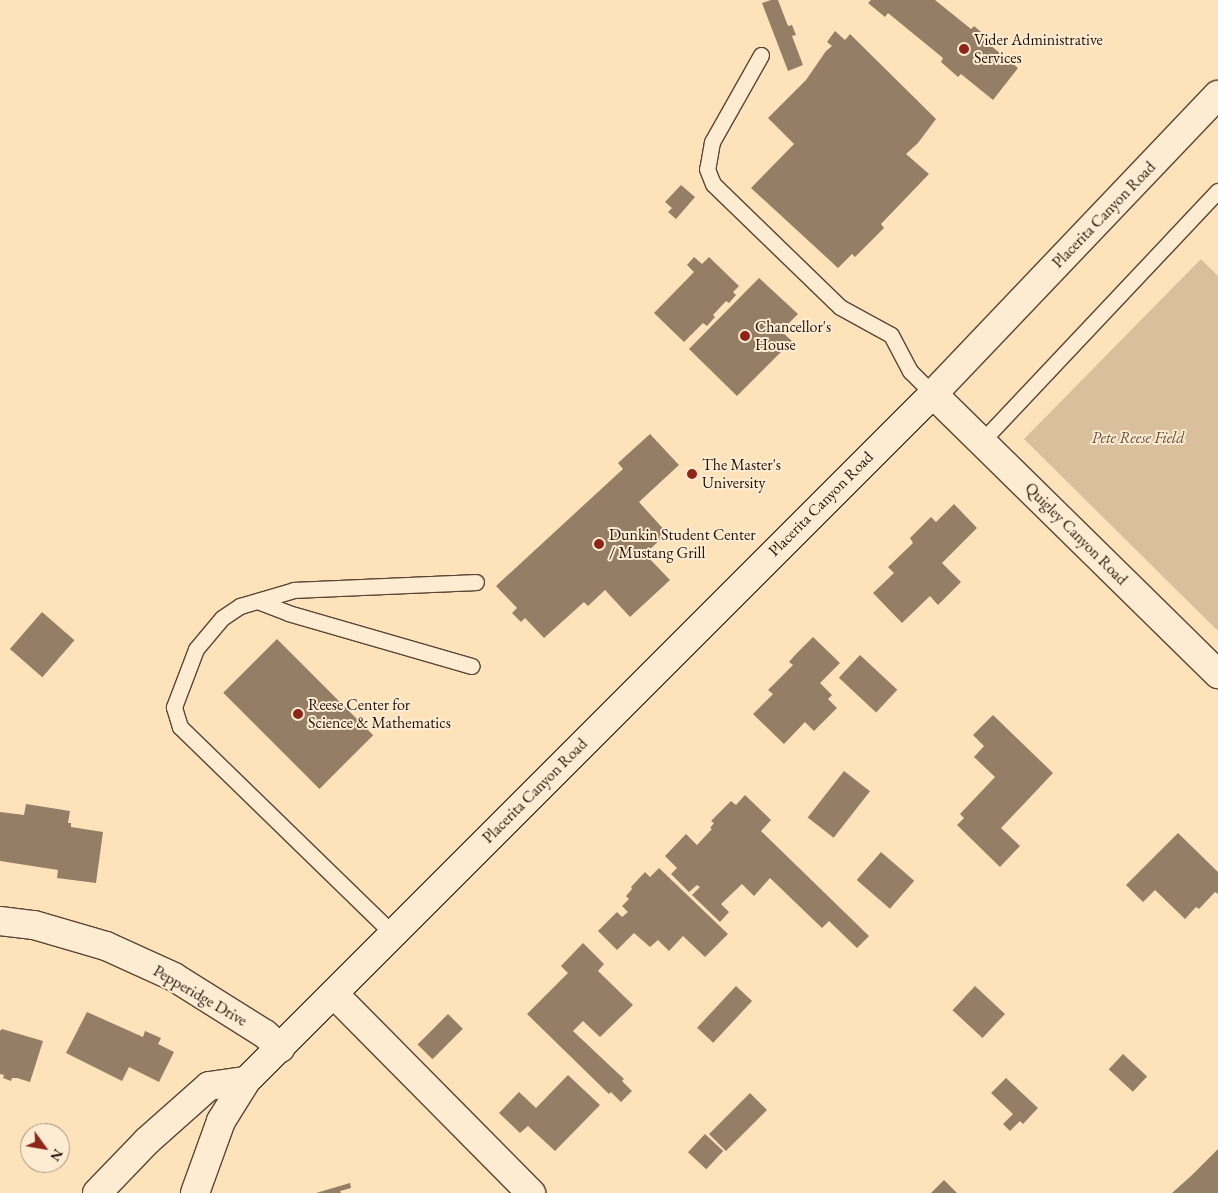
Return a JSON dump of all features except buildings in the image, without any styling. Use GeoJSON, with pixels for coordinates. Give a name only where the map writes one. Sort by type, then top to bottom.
{"type":"FeatureCollection","features":[{"type":"Feature","properties":{"kind":"street","name":"Placerita Canyon Road"},"geometry":{"type":"LineString","coordinates":[[194,1193],[221,1121],[246,1081],[335,995],[392,933],[933,394],[1218,95]]}},
{"type":"Feature","properties":{"kind":"street","name":"Quigley Canyon Road"},"geometry":{"type":"LineString","coordinates":[[933,394],[1218,674]]}},
{"type":"Feature","properties":{"kind":"street","name":"Pepperidge Drive"},"geometry":{"type":"LineString","coordinates":[[0,921],[34,925],[106,946],[174,977],[265,1034],[280,1048]]}},
{"type":"Feature","properties":{"kind":"street"},"geometry":{"type":"LineString","coordinates":[[335,995],[531,1193]]}},
{"type":"Feature","properties":{"kind":"street"},"geometry":{"type":"LineString","coordinates":[[98,1193],[147,1141],[209,1086],[246,1081]]}},
{"type":"Feature","properties":{"kind":"lane"},"geometry":{"type":"LineString","coordinates":[[761,55],[712,142],[708,169],[714,184],[840,307],[890,335],[910,372],[933,394]]}},
{"type":"Feature","properties":{"kind":"lane"},"geometry":{"type":"LineString","coordinates":[[982,441],[1218,191]]}},
{"type":"Feature","properties":{"kind":"lane"},"geometry":{"type":"LineString","coordinates":[[392,933],[180,727],[174,706],[196,649],[222,618],[240,606],[260,602],[294,590],[476,582]]}},
{"type":"Feature","properties":{"kind":"lane"},"geometry":{"type":"LineString","coordinates":[[260,602],[288,613],[472,666]]}},
{"type":"Feature","properties":{"kind":"green space","name":"Pete Reese Field"},"geometry":{"type":"Polygon","coordinates":[[[1201,259],[1218,276],[1218,631],[1024,439],[1201,259]]]}},
{"type":"Feature","properties":{"kind":"place","name":"Vider Administrative Services"},"geometry":{"type":"Point","coordinates":[964,49]}},
{"type":"Feature","properties":{"kind":"place","name":"Chancellor's House"},"geometry":{"type":"Point","coordinates":[745,336]}},
{"type":"Feature","properties":{"kind":"place","name":"The Master's University"},"geometry":{"type":"Point","coordinates":[692,474]}},
{"type":"Feature","properties":{"kind":"place","name":"Dunkin Student Center / Mustang Grill"},"geometry":{"type":"Point","coordinates":[599,544]}},
{"type":"Feature","properties":{"kind":"place","name":"Reese Center for Science & Mathematics"},"geometry":{"type":"Point","coordinates":[298,714]}}]}
